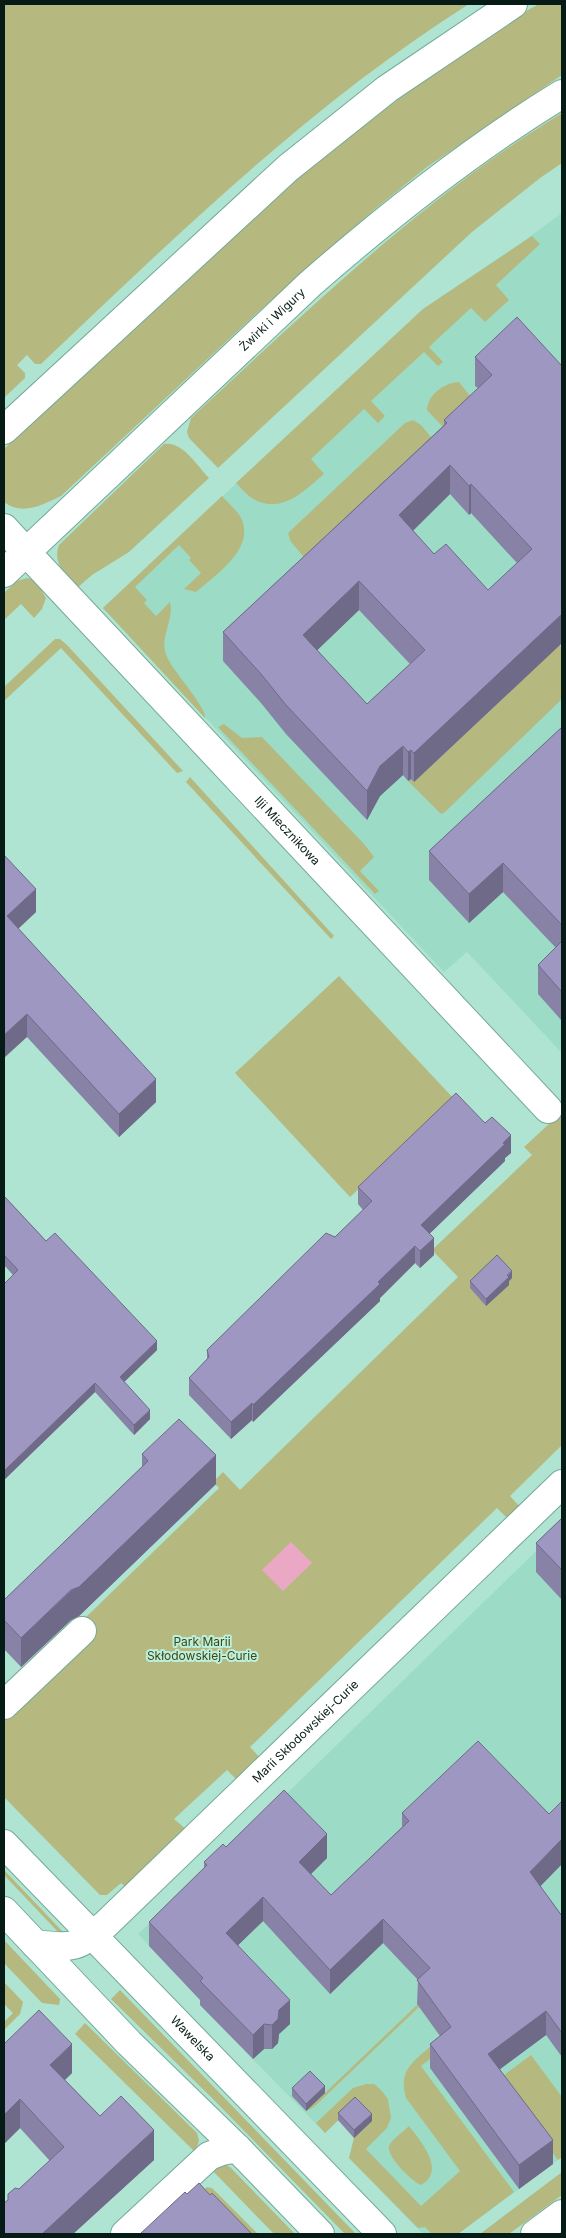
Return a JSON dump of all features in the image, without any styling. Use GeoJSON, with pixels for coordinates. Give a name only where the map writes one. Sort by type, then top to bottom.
{"type":"FeatureCollection","features":[{"type":"Feature","properties":{"kind":"main road"},"geometry":{"type":"LineString","coordinates":[[4,430],[288,168],[395,84],[513,4]]}},
{"type":"Feature","properties":{"kind":"main road","name":"Żwirki i Wigury"},"geometry":{"type":"LineString","coordinates":[[4,573],[310,284],[356,244],[403,205],[465,158],[562,94]]}},
{"type":"Feature","properties":{"kind":"main road","name":"Ilji Miecznikowa"},"geometry":{"type":"LineString","coordinates":[[4,528],[548,1109]]}},
{"type":"Feature","properties":{"kind":"main road","name":"Marii Skłodowskiej-Curie"},"geometry":{"type":"LineString","coordinates":[[35,1944],[68,1947],[81,1944],[92,1936],[127,1905],[562,1484]]}},
{"type":"Feature","properties":{"kind":"main road"},"geometry":{"type":"LineString","coordinates":[[4,1705],[82,1631]]}},
{"type":"Feature","properties":{"kind":"main road","name":"Wawelska"},"geometry":{"type":"LineString","coordinates":[[4,1844],[382,2234]]}},
{"type":"Feature","properties":{"kind":"main road"},"geometry":{"type":"LineString","coordinates":[[4,1910],[129,2043],[237,2148],[320,2234]]}},
{"type":"Feature","properties":{"kind":"main road"},"geometry":{"type":"LineString","coordinates":[[125,2234],[209,2156],[237,2148]]}},
{"type":"Feature","properties":{"kind":"main road"},"geometry":{"type":"LineString","coordinates":[[535,2234],[562,2214]]}},
{"type":"Feature","properties":{"kind":"shaded area"},"geometry":{"type":"Polygon","coordinates":[[[562,213],[562,1053],[467,952],[444,972],[103,608],[423,309],[562,213]]]}},
{"type":"Feature","properties":{"kind":"shaded area"},"geometry":{"type":"Polygon","coordinates":[[[562,1526],[562,2157],[458,2234],[423,2234],[349,2158],[354,2137],[338,2120],[325,2133],[200,2005],[203,2002],[138,1934],[275,1805],[562,1526]]]}},
{"type":"Feature","properties":{"kind":"shaded area"},"geometry":{"type":"Polygon","coordinates":[[[291,1542],[312,1563],[283,1591],[262,1570],[291,1542]]]}},
{"type":"Feature","properties":{"kind":"green space"},"geometry":{"type":"Polygon","coordinates":[[[4,4],[469,4],[354,84],[300,128],[194,220],[41,364],[35,364],[27,355],[17,365],[25,373],[25,378],[4,398],[4,4]]]}},
{"type":"Feature","properties":{"kind":"green space"},"geometry":{"type":"Polygon","coordinates":[[[539,4],[562,4],[562,75],[427,167],[375,209],[259,311],[61,496],[40,506],[25,509],[11,506],[4,502],[4,449],[166,295],[277,196],[335,148],[393,103],[506,24],[539,4]]]}},
{"type":"Feature","properties":{"kind":"green space"},"geometry":{"type":"Polygon","coordinates":[[[562,113],[562,163],[472,232],[218,468],[189,438],[187,432],[191,418],[369,256],[462,181],[562,113]]]}},
{"type":"Feature","properties":{"kind":"green space"},"geometry":{"type":"Polygon","coordinates":[[[532,236],[540,244],[496,285],[509,300],[485,322],[471,308],[429,347],[443,362],[438,366],[424,352],[371,401],[385,416],[378,423],[364,409],[311,459],[324,474],[309,487],[292,499],[274,504],[253,499],[236,483],[423,309],[532,236]]]}},
{"type":"Feature","properties":{"kind":"green space"},"geometry":{"type":"Polygon","coordinates":[[[459,382],[483,412],[453,438],[427,410],[430,399],[438,390],[459,382]]]}},
{"type":"Feature","properties":{"kind":"green space"},"geometry":{"type":"Polygon","coordinates":[[[413,420],[421,425],[441,449],[314,569],[291,542],[288,533],[405,423],[413,420]]]}},
{"type":"Feature","properties":{"kind":"green space"},"geometry":{"type":"Polygon","coordinates":[[[164,444],[171,444],[183,450],[209,478],[129,552],[92,575],[77,588],[61,569],[57,558],[59,545],[164,444]]]}},
{"type":"Feature","properties":{"kind":"green space"},"geometry":{"type":"Polygon","coordinates":[[[222,496],[241,517],[244,531],[243,542],[231,561],[196,592],[184,589],[201,573],[179,545],[135,587],[147,600],[144,603],[156,616],[170,602],[170,616],[164,644],[165,651],[171,665],[201,706],[205,718],[103,608],[222,496]]]}},
{"type":"Feature","properties":{"kind":"green space"},"geometry":{"type":"Polygon","coordinates":[[[27,578],[37,583],[46,598],[42,609],[34,618],[21,604],[4,620],[4,593],[17,581],[27,578]]]}},
{"type":"Feature","properties":{"kind":"green space"},"geometry":{"type":"Polygon","coordinates":[[[55,639],[60,639],[67,645],[183,771],[177,773],[61,648],[4,701],[4,687],[55,639]]]}},
{"type":"Feature","properties":{"kind":"green space"},"geometry":{"type":"Polygon","coordinates":[[[559,645],[562,648],[562,699],[441,814],[408,781],[411,779],[414,782],[559,645]]]}},
{"type":"Feature","properties":{"kind":"green space"},"geometry":{"type":"Polygon","coordinates":[[[224,724],[242,738],[262,737],[365,845],[374,857],[360,871],[379,891],[375,894],[218,727],[224,724]]]}},
{"type":"Feature","properties":{"kind":"green space"},"geometry":{"type":"Polygon","coordinates":[[[190,777],[334,936],[331,939],[186,782],[190,777]]]}},
{"type":"Feature","properties":{"kind":"green space"},"geometry":{"type":"Polygon","coordinates":[[[339,976],[455,1100],[350,1197],[235,1073],[339,976]]]}},
{"type":"Feature","properties":{"kind":"green space","name":"Park Marii Skłodowskiej-Curie"},"geometry":{"type":"Polygon","coordinates":[[[562,1112],[562,1445],[510,1496],[521,1508],[509,1520],[497,1508],[250,1747],[261,1759],[238,1781],[227,1770],[174,1819],[187,1830],[127,1888],[121,1883],[107,1895],[100,1895],[4,1797],[4,1717],[81,1622],[219,1488],[213,1482],[223,1472],[240,1490],[458,1277],[432,1250],[532,1155],[524,1147],[562,1112]]]}},
{"type":"Feature","properties":{"kind":"green space"},"geometry":{"type":"Polygon","coordinates":[[[4,1870],[63,1932],[60,1934],[4,1875],[4,1870]]]}},
{"type":"Feature","properties":{"kind":"green space"},"geometry":{"type":"Polygon","coordinates":[[[4,1940],[60,1999],[59,2005],[42,2003],[4,1963],[4,1940]]]}},
{"type":"Feature","properties":{"kind":"green space"},"geometry":{"type":"Polygon","coordinates":[[[4,1982],[23,2002],[20,2014],[4,2030],[4,2022],[13,2013],[4,2004],[4,1982]]]}},
{"type":"Feature","properties":{"kind":"green space"},"geometry":{"type":"Polygon","coordinates":[[[120,1990],[356,2234],[345,2234],[212,2098],[111,1999],[120,1990]]]}},
{"type":"Feature","properties":{"kind":"green space"},"geometry":{"type":"Polygon","coordinates":[[[417,2005],[419,2007],[314,2107],[305,2112],[417,2005]]]}},
{"type":"Feature","properties":{"kind":"green space"},"geometry":{"type":"Polygon","coordinates":[[[85,2023],[197,2133],[199,2141],[195,2152],[75,2034],[85,2023]]]}},
{"type":"Feature","properties":{"kind":"green space"},"geometry":{"type":"Polygon","coordinates":[[[432,2045],[444,2048],[421,2066],[514,2192],[458,2234],[432,2234],[425,2227],[418,2228],[349,2158],[354,2138],[371,2121],[355,2104],[325,2133],[316,2123],[353,2088],[374,2084],[388,2099],[391,2118],[387,2128],[366,2149],[421,2206],[460,2171],[406,2098],[404,2080],[406,2073],[413,2062],[432,2045]]]}},
{"type":"Feature","properties":{"kind":"green space"},"geometry":{"type":"Polygon","coordinates":[[[531,2055],[562,2097],[562,2157],[558,2160],[497,2080],[531,2055]]]}},
{"type":"Feature","properties":{"kind":"green space"},"geometry":{"type":"Polygon","coordinates":[[[409,2126],[424,2147],[432,2164],[432,2172],[421,2185],[400,2168],[389,2150],[389,2146],[393,2141],[409,2126]]]}},
{"type":"Feature","properties":{"kind":"green space"},"geometry":{"type":"Polygon","coordinates":[[[224,2164],[230,2167],[295,2234],[274,2234],[209,2167],[224,2164]]]}},
{"type":"Feature","properties":{"kind":"green space"},"geometry":{"type":"Polygon","coordinates":[[[562,2172],[562,2195],[509,2234],[480,2234],[562,2172]]]}},
{"type":"Feature","properties":{"kind":"green space"},"geometry":{"type":"Polygon","coordinates":[[[207,2187],[212,2188],[258,2234],[158,2234],[207,2187]]]}},
{"type":"Feature","properties":{"kind":"building"},"geometry":{"type":"Polygon","coordinates":[[[517,317],[562,366],[562,614],[414,753],[411,750],[408,752],[403,746],[380,766],[367,791],[286,705],[223,632],[447,423],[444,420],[492,375],[475,357],[517,317]],[[450,465],[399,515],[434,554],[446,544],[488,590],[532,549],[471,484],[469,486],[450,465]],[[359,581],[303,635],[367,704],[425,650],[359,581]]]}},
{"type":"Feature","properties":{"kind":"building"},"geometry":{"type":"Polygon","coordinates":[[[562,727],[562,925],[503,863],[469,894],[429,851],[562,727]]]}},
{"type":"Feature","properties":{"kind":"building"},"geometry":{"type":"Polygon","coordinates":[[[4,855],[36,889],[7,916],[156,1079],[119,1114],[27,1014],[4,1035],[4,855]]]}},
{"type":"Feature","properties":{"kind":"building"},"geometry":{"type":"Polygon","coordinates":[[[562,941],[562,992],[538,965],[562,941]]]}},
{"type":"Feature","properties":{"kind":"building"},"geometry":{"type":"Polygon","coordinates":[[[456,1093],[485,1123],[492,1117],[511,1135],[503,1143],[505,1144],[421,1225],[434,1238],[420,1251],[415,1246],[378,1282],[380,1284],[253,1405],[252,1403],[231,1422],[189,1378],[209,1357],[207,1350],[326,1233],[335,1237],[372,1201],[358,1187],[456,1093]]]}},
{"type":"Feature","properties":{"kind":"building"},"geometry":{"type":"Polygon","coordinates":[[[4,1196],[46,1241],[55,1233],[157,1341],[120,1377],[150,1410],[134,1425],[95,1383],[4,1471],[4,1284],[18,1270],[4,1255],[4,1196]]]}},
{"type":"Feature","properties":{"kind":"building"},"geometry":{"type":"Polygon","coordinates":[[[497,1255],[512,1271],[507,1275],[509,1277],[486,1299],[470,1281],[497,1255]]]}},
{"type":"Feature","properties":{"kind":"building"},"geometry":{"type":"Polygon","coordinates":[[[179,1419],[216,1455],[79,1587],[71,1590],[21,1638],[4,1620],[4,1600],[148,1461],[142,1454],[179,1419]]]}},
{"type":"Feature","properties":{"kind":"building"},"geometry":{"type":"Polygon","coordinates":[[[562,1518],[562,1570],[536,1543],[562,1518]]]}},
{"type":"Feature","properties":{"kind":"building"},"geometry":{"type":"Polygon","coordinates":[[[478,1741],[549,1814],[562,1801],[562,1839],[530,1872],[562,1916],[562,2033],[546,2011],[488,2054],[553,2140],[519,2165],[430,2044],[451,2027],[417,1980],[430,1968],[383,1919],[330,1970],[263,1897],[226,1933],[290,2000],[279,2010],[278,2019],[272,2025],[264,2024],[253,2035],[200,1981],[203,1978],[149,1922],[207,1865],[204,1862],[223,1844],[226,1847],[284,1790],[327,1834],[299,1862],[331,1895],[409,1821],[402,1813],[478,1741]]]}},
{"type":"Feature","properties":{"kind":"building"},"geometry":{"type":"Polygon","coordinates":[[[39,2010],[72,2044],[50,2065],[100,2116],[121,2096],[154,2130],[42,2234],[4,2234],[4,2203],[8,2200],[8,2194],[15,2188],[19,2189],[64,2147],[20,2099],[4,2115],[4,2044],[39,2010]]]}},
{"type":"Feature","properties":{"kind":"building"},"geometry":{"type":"Polygon","coordinates":[[[310,2071],[325,2086],[306,2104],[292,2088],[310,2071]]]}},
{"type":"Feature","properties":{"kind":"building"},"geometry":{"type":"Polygon","coordinates":[[[355,2097],[372,2114],[354,2130],[338,2113],[355,2097]]]}},
{"type":"Feature","properties":{"kind":"building"},"geometry":{"type":"Polygon","coordinates":[[[199,2183],[210,2195],[212,2193],[252,2234],[140,2234],[185,2192],[187,2194],[199,2183]]]}}]}
